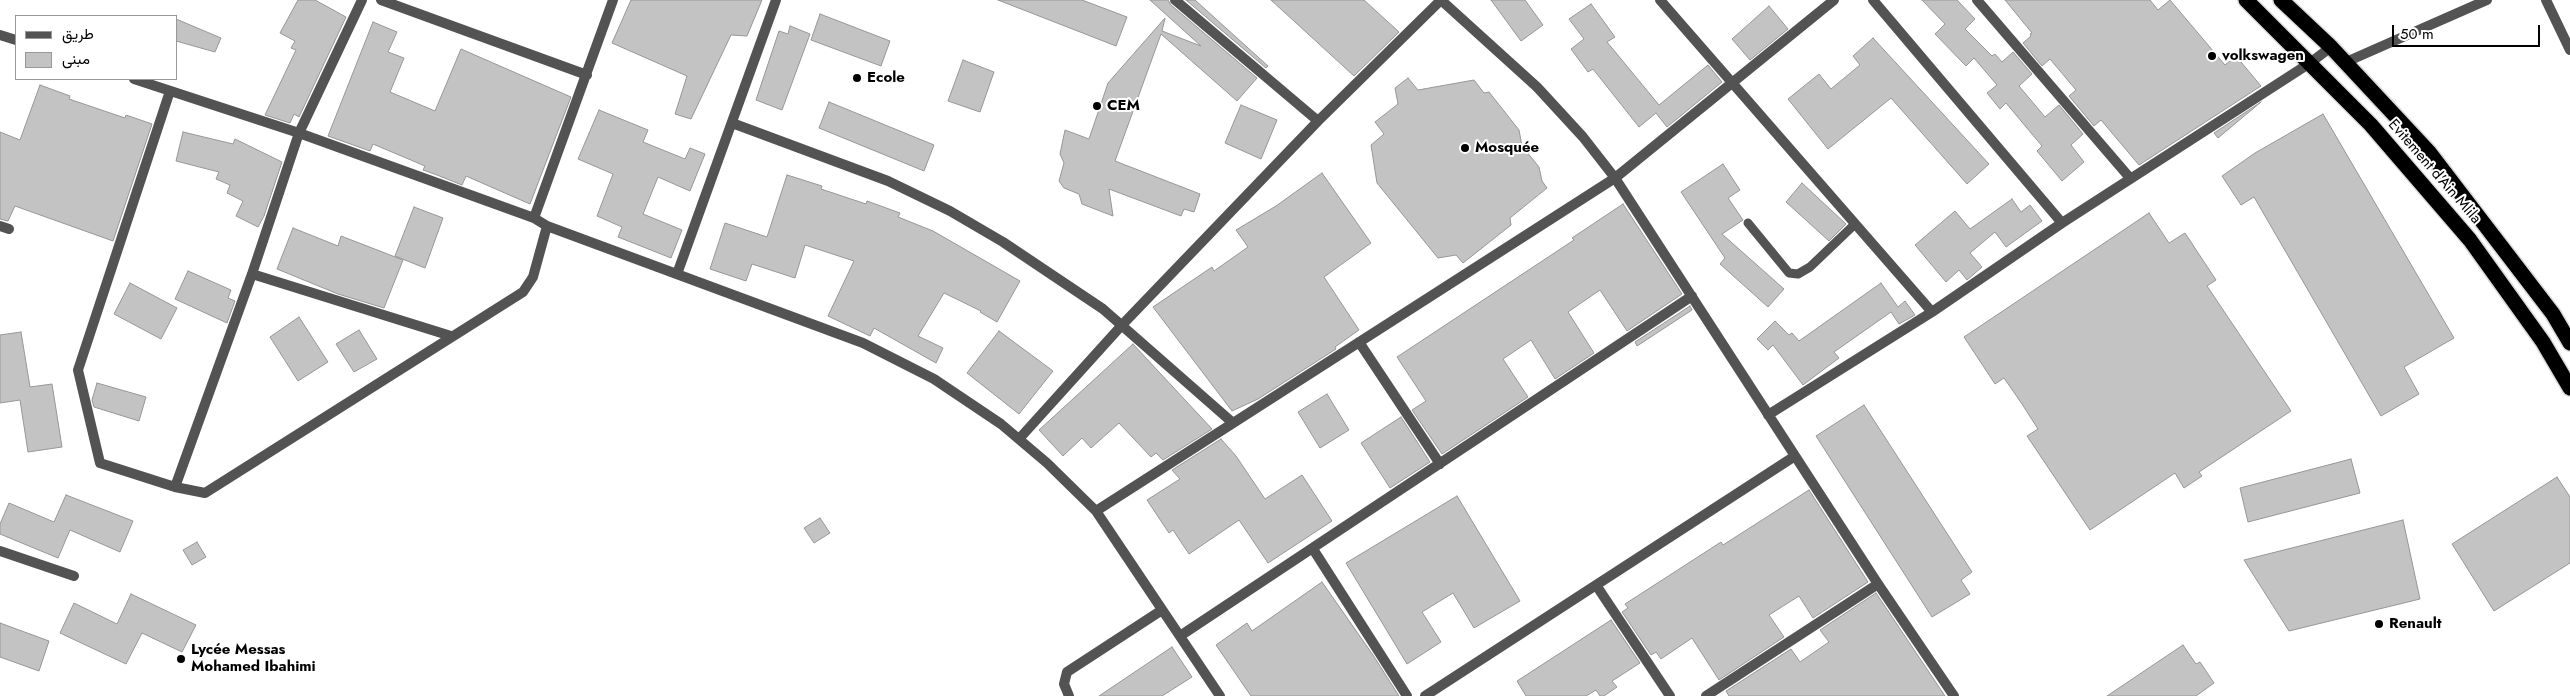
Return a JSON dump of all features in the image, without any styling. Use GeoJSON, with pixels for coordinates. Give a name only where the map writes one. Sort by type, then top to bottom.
{"type":"FeatureCollection","features":[{"type":"Feature","properties":{"kind":"highway","name":"Evitement d'Ain Mlila"},"geometry":{"type":"LineString","coordinates":[[2246,0],[2371,125],[2470,240],[2543,342],[2570,388]]}},
{"type":"Feature","properties":{"kind":"highway","name":"Evitement d'Ain Mlila"},"geometry":{"type":"LineString","coordinates":[[2281,0],[2331,46],[2429,152],[2553,314],[2570,343]]}},
{"type":"Feature","properties":{"kind":"street"},"geometry":{"type":"LineString","coordinates":[[175,487],[252,274],[298,133],[362,0]]}},
{"type":"Feature","properties":{"kind":"street"},"geometry":{"type":"LineString","coordinates":[[380,0],[587,75]]}},
{"type":"Feature","properties":{"kind":"street"},"geometry":{"type":"LineString","coordinates":[[534,218],[614,0]]}},
{"type":"Feature","properties":{"kind":"street"},"geometry":{"type":"LineString","coordinates":[[677,274],[776,0]]}},
{"type":"Feature","properties":{"kind":"street"},"geometry":{"type":"LineString","coordinates":[[1175,0],[1318,121]]}},
{"type":"Feature","properties":{"kind":"street"},"geometry":{"type":"LineString","coordinates":[[1018,438],[1122,325],[1318,121],[1441,0],[1537,87],[1583,137],[1615,178],[1878,584],[1954,696]]}},
{"type":"Feature","properties":{"kind":"street"},"geometry":{"type":"LineString","coordinates":[[1660,0],[1932,312]]}},
{"type":"Feature","properties":{"kind":"street"},"geometry":{"type":"LineString","coordinates":[[1096,512],[1615,178],[1834,0]]}},
{"type":"Feature","properties":{"kind":"street"},"geometry":{"type":"LineString","coordinates":[[1977,0],[2130,178]]}},
{"type":"Feature","properties":{"kind":"street"},"geometry":{"type":"LineString","coordinates":[[2346,62],[2487,0]]}},
{"type":"Feature","properties":{"kind":"street"},"geometry":{"type":"LineString","coordinates":[[2546,0],[2570,50]]}},
{"type":"Feature","properties":{"kind":"street"},"geometry":{"type":"LineString","coordinates":[[1876,1],[2062,223]]}},
{"type":"Feature","properties":{"kind":"street"},"geometry":{"type":"LineString","coordinates":[[0,34],[15,40]]}},
{"type":"Feature","properties":{"kind":"street"},"geometry":{"type":"LineString","coordinates":[[1768,415],[1932,312],[2130,178],[2310,63],[2331,46]]}},
{"type":"Feature","properties":{"kind":"street"},"geometry":{"type":"LineString","coordinates":[[137,80],[298,133],[534,218],[548,226],[863,343],[934,379],[1001,424],[1048,463],[1096,512],[1220,696]]}},
{"type":"Feature","properties":{"kind":"street"},"geometry":{"type":"LineString","coordinates":[[170,90],[78,370],[100,463],[175,487],[205,493],[523,292],[533,277],[548,226]]}},
{"type":"Feature","properties":{"kind":"street"},"geometry":{"type":"LineString","coordinates":[[732,123],[888,181],[950,211],[1011,247],[1103,309],[1233,423]]}},
{"type":"Feature","properties":{"kind":"street"},"geometry":{"type":"LineString","coordinates":[[252,274],[451,336]]}},
{"type":"Feature","properties":{"kind":"street"},"geometry":{"type":"LineString","coordinates":[[1180,636],[1692,296]]}},
{"type":"Feature","properties":{"kind":"street"},"geometry":{"type":"LineString","coordinates":[[1359,342],[1440,464]]}},
{"type":"Feature","properties":{"kind":"street"},"geometry":{"type":"LineString","coordinates":[[1425,696],[1795,456]]}},
{"type":"Feature","properties":{"kind":"street"},"geometry":{"type":"LineString","coordinates":[[1313,549],[1407,696]]}},
{"type":"Feature","properties":{"kind":"street"},"geometry":{"type":"LineString","coordinates":[[0,551],[74,576]]}},
{"type":"Feature","properties":{"kind":"street"},"geometry":{"type":"LineString","coordinates":[[1706,696],[1878,584]]}},
{"type":"Feature","properties":{"kind":"street"},"geometry":{"type":"LineString","coordinates":[[1596,585],[1670,696]]}},
{"type":"Feature","properties":{"kind":"street"},"geometry":{"type":"LineString","coordinates":[[1069,696],[1064,684],[1067,672],[1162,610]]}},
{"type":"Feature","properties":{"kind":"lane"},"geometry":{"type":"LineString","coordinates":[[1748,222],[1789,273],[1798,274],[1810,267],[1855,224]]}},
{"type":"Feature","properties":{"kind":"building"},"geometry":{"type":"Polygon","coordinates":[[[298,0],[315,0],[346,17],[299,117],[294,114],[290,123],[265,115],[296,50],[291,48],[295,41],[280,33],[298,0]]]}},
{"type":"Feature","properties":{"kind":"building"},"geometry":{"type":"Polygon","coordinates":[[[631,0],[762,0],[747,36],[731,35],[691,119],[675,114],[687,76],[612,43],[631,0]]]}},
{"type":"Feature","properties":{"kind":"building"},"geometry":{"type":"Polygon","coordinates":[[[998,0],[1082,0],[1127,17],[1116,46],[998,0]]]}},
{"type":"Feature","properties":{"kind":"building"},"geometry":{"type":"Polygon","coordinates":[[[1150,0],[1168,0],[1171,5],[1257,78],[1237,101],[1161,34],[1115,161],[1200,194],[1194,212],[1184,209],[1181,216],[1109,189],[1113,216],[1082,204],[1079,194],[1064,188],[1059,181],[1064,163],[1060,154],[1065,130],[1089,139],[1108,83],[1165,18],[1162,31],[1201,46],[1150,0]]]}},
{"type":"Feature","properties":{"kind":"building"},"geometry":{"type":"Polygon","coordinates":[[[1186,0],[1195,0],[1268,66],[1266,68],[1186,0]]]}},
{"type":"Feature","properties":{"kind":"building"},"geometry":{"type":"Polygon","coordinates":[[[1271,0],[1364,0],[1399,32],[1354,76],[1271,0]]]}},
{"type":"Feature","properties":{"kind":"building"},"geometry":{"type":"Polygon","coordinates":[[[1491,0],[1525,0],[1543,25],[1521,41],[1491,0]]]}},
{"type":"Feature","properties":{"kind":"building"},"geometry":{"type":"Polygon","coordinates":[[[1922,0],[1957,0],[1975,19],[1965,29],[1992,56],[1995,54],[2002,62],[2013,52],[2032,74],[2019,86],[2045,117],[2059,105],[2083,134],[2071,145],[2084,162],[2062,181],[2037,151],[2042,146],[2006,103],[2000,109],[1987,93],[1997,85],[1974,58],[1966,66],[1935,34],[1945,24],[1922,0]]]}},
{"type":"Feature","properties":{"kind":"building"},"geometry":{"type":"Polygon","coordinates":[[[2005,0],[2150,0],[2158,10],[2170,0],[2225,65],[2236,56],[2261,86],[2139,165],[2101,120],[2094,126],[2069,96],[2076,90],[2050,59],[2042,66],[2023,43],[2032,33],[2005,0]]]}},
{"type":"Feature","properties":{"kind":"building"},"geometry":{"type":"Polygon","coordinates":[[[1591,4],[1615,37],[1607,42],[1659,105],[1708,65],[1722,82],[1667,127],[1656,113],[1639,127],[1593,69],[1588,72],[1571,49],[1584,39],[1569,19],[1591,4]]]}},
{"type":"Feature","properties":{"kind":"building"},"geometry":{"type":"Polygon","coordinates":[[[1769,6],[1788,29],[1750,60],[1732,39],[1769,6]]]}},
{"type":"Feature","properties":{"kind":"building"},"geometry":{"type":"Polygon","coordinates":[[[820,14],[890,41],[881,66],[811,40],[820,14]]]}},
{"type":"Feature","properties":{"kind":"building"},"geometry":{"type":"Polygon","coordinates":[[[178,20],[221,38],[215,52],[178,42],[178,20]]]}},
{"type":"Feature","properties":{"kind":"building"},"geometry":{"type":"Polygon","coordinates":[[[373,22],[397,32],[388,52],[404,58],[390,92],[435,111],[461,49],[571,97],[530,204],[466,176],[462,185],[423,170],[425,166],[373,144],[370,151],[328,136],[373,22]]]}},
{"type":"Feature","properties":{"kind":"building"},"geometry":{"type":"Polygon","coordinates":[[[790,26],[810,34],[782,110],[756,100],[779,31],[788,34],[790,26]]]}},
{"type":"Feature","properties":{"kind":"building"},"geometry":{"type":"Polygon","coordinates":[[[1873,38],[1989,164],[1967,184],[1891,98],[1828,149],[1788,99],[1819,74],[1831,89],[1860,65],[1853,56],[1873,38]]]}},
{"type":"Feature","properties":{"kind":"building"},"geometry":{"type":"Polygon","coordinates":[[[963,60],[994,72],[980,112],[948,101],[963,60]]]}},
{"type":"Feature","properties":{"kind":"building","name":"Mosquée"},"geometry":{"type":"Polygon","coordinates":[[[1408,78],[1418,90],[1474,80],[1484,93],[1489,92],[1519,130],[1522,146],[1539,167],[1542,181],[1547,188],[1510,218],[1511,225],[1463,263],[1456,255],[1438,258],[1377,183],[1371,145],[1384,134],[1375,122],[1398,104],[1395,88],[1408,78]]]}},
{"type":"Feature","properties":{"kind":"building"},"geometry":{"type":"Polygon","coordinates":[[[40,85],[70,96],[69,99],[125,118],[126,115],[152,124],[113,241],[15,206],[8,221],[0,219],[0,132],[20,140],[40,85]]]}},
{"type":"Feature","properties":{"kind":"building"},"geometry":{"type":"Polygon","coordinates":[[[829,102],[934,145],[924,171],[819,128],[829,102]]]}},
{"type":"Feature","properties":{"kind":"building"},"geometry":{"type":"Polygon","coordinates":[[[2261,102],[2218,138],[2214,133],[2261,102]]]}},
{"type":"Feature","properties":{"kind":"building"},"geometry":{"type":"Polygon","coordinates":[[[1241,105],[1277,120],[1261,159],[1225,143],[1241,105]]]}},
{"type":"Feature","properties":{"kind":"building"},"geometry":{"type":"Polygon","coordinates":[[[599,110],[648,130],[643,142],[685,159],[690,148],[705,154],[690,191],[658,177],[643,214],[682,230],[671,258],[618,237],[622,227],[597,216],[613,174],[578,159],[599,110]]]}},
{"type":"Feature","properties":{"kind":"building"},"geometry":{"type":"Polygon","coordinates":[[[2323,114],[2454,338],[2404,367],[2419,394],[2381,416],[2254,197],[2241,205],[2222,176],[2255,153],[2323,114]]]}},
{"type":"Feature","properties":{"kind":"building"},"geometry":{"type":"Polygon","coordinates":[[[183,132],[233,144],[235,139],[282,162],[264,216],[258,227],[236,216],[243,201],[227,193],[230,185],[216,179],[219,172],[176,161],[183,132]]]}},
{"type":"Feature","properties":{"kind":"building"},"geometry":{"type":"Polygon","coordinates":[[[1723,164],[1740,190],[1728,198],[1743,220],[1722,234],[1784,289],[1768,307],[1720,264],[1725,258],[1681,192],[1723,164]]]}},
{"type":"Feature","properties":{"kind":"building"},"geometry":{"type":"Polygon","coordinates":[[[1322,173],[1371,243],[1324,277],[1359,330],[1335,347],[1336,349],[1258,399],[1232,411],[1153,307],[1212,267],[1214,271],[1248,247],[1236,230],[1276,206],[1322,173]]]}},
{"type":"Feature","properties":{"kind":"building"},"geometry":{"type":"Polygon","coordinates":[[[787,175],[822,186],[821,189],[866,204],[867,201],[900,213],[898,217],[933,231],[1020,281],[997,322],[981,311],[944,293],[918,336],[943,348],[936,363],[874,328],[870,336],[828,316],[854,261],[805,245],[795,278],[752,264],[746,281],[710,269],[725,223],[767,237],[787,175]]]}},
{"type":"Feature","properties":{"kind":"building"},"geometry":{"type":"Polygon","coordinates":[[[1802,183],[1846,224],[1829,241],[1786,202],[1802,183]]]}},
{"type":"Feature","properties":{"kind":"building"},"geometry":{"type":"Polygon","coordinates":[[[2012,199],[2021,212],[2030,205],[2042,221],[2006,247],[1995,232],[1970,253],[1982,267],[1967,280],[1959,270],[1946,282],[1915,245],[1955,211],[1970,229],[2012,199]]]}},
{"type":"Feature","properties":{"kind":"building"},"geometry":{"type":"Polygon","coordinates":[[[1623,204],[1682,294],[1627,331],[1600,290],[1568,312],[1594,353],[1555,379],[1531,340],[1503,359],[1528,397],[1442,454],[1412,410],[1426,401],[1397,357],[1574,240],[1572,238],[1623,204]]]}},
{"type":"Feature","properties":{"kind":"building"},"geometry":{"type":"Polygon","coordinates":[[[414,207],[443,218],[425,268],[395,256],[414,207]]]}},
{"type":"Feature","properties":{"kind":"building"},"geometry":{"type":"Polygon","coordinates":[[[2149,213],[2169,243],[2185,233],[2216,280],[2207,286],[2291,411],[2199,472],[2202,476],[2184,488],[2175,473],[2090,530],[2027,436],[2038,429],[2022,404],[2004,378],[1995,384],[1964,337],[2149,213]]]}},
{"type":"Feature","properties":{"kind":"building"},"geometry":{"type":"Polygon","coordinates":[[[293,228],[338,246],[341,236],[403,260],[384,308],[338,294],[277,269],[293,228]]]}},
{"type":"Feature","properties":{"kind":"building"},"geometry":{"type":"Polygon","coordinates":[[[188,271],[231,290],[228,298],[235,301],[227,323],[175,299],[188,271]]]}},
{"type":"Feature","properties":{"kind":"building"},"geometry":{"type":"Polygon","coordinates":[[[130,283],[177,308],[161,339],[114,314],[130,283]]]}},
{"type":"Feature","properties":{"kind":"building"},"geometry":{"type":"Polygon","coordinates":[[[1881,283],[1898,307],[1905,301],[1915,315],[1899,324],[1891,312],[1834,352],[1839,358],[1803,385],[1773,345],[1768,350],[1757,339],[1775,321],[1789,335],[1792,333],[1799,341],[1881,283]]]}},
{"type":"Feature","properties":{"kind":"building"},"geometry":{"type":"Polygon","coordinates":[[[1690,306],[1692,310],[1637,346],[1635,342],[1690,306]]]}},
{"type":"Feature","properties":{"kind":"building"},"geometry":{"type":"Polygon","coordinates":[[[299,317],[328,362],[298,381],[270,337],[299,317]]]}},
{"type":"Feature","properties":{"kind":"building"},"geometry":{"type":"Polygon","coordinates":[[[359,330],[377,359],[354,372],[336,344],[359,330]]]}},
{"type":"Feature","properties":{"kind":"building"},"geometry":{"type":"Polygon","coordinates":[[[999,331],[1053,371],[1019,414],[967,373],[999,331]]]}},
{"type":"Feature","properties":{"kind":"building"},"geometry":{"type":"Polygon","coordinates":[[[21,332],[30,387],[52,384],[62,447],[28,452],[20,400],[0,403],[0,335],[21,332]]]}},
{"type":"Feature","properties":{"kind":"building"},"geometry":{"type":"Polygon","coordinates":[[[1133,344],[1212,429],[1163,460],[1156,453],[1151,457],[1119,423],[1091,448],[1082,438],[1063,456],[1039,430],[1133,344]]]}},
{"type":"Feature","properties":{"kind":"building"},"geometry":{"type":"Polygon","coordinates":[[[97,383],[146,397],[139,421],[94,407],[92,400],[97,383]]]}},
{"type":"Feature","properties":{"kind":"building"},"geometry":{"type":"Polygon","coordinates":[[[1327,394],[1349,430],[1320,448],[1298,412],[1327,394]]]}},
{"type":"Feature","properties":{"kind":"building"},"geometry":{"type":"Polygon","coordinates":[[[1864,405],[1972,572],[1961,580],[1970,594],[1932,617],[1816,436],[1864,405]]]}},
{"type":"Feature","properties":{"kind":"building"},"geometry":{"type":"Polygon","coordinates":[[[1401,417],[1430,462],[1390,488],[1361,443],[1401,417]]]}},
{"type":"Feature","properties":{"kind":"building"},"geometry":{"type":"Polygon","coordinates":[[[1221,439],[1236,456],[1265,499],[1302,475],[1332,521],[1268,563],[1239,520],[1189,554],[1173,530],[1169,533],[1147,500],[1180,479],[1172,470],[1221,439]]]}},
{"type":"Feature","properties":{"kind":"building"},"geometry":{"type":"Polygon","coordinates":[[[2351,459],[2360,493],[2248,522],[2240,488],[2351,459]]]}},
{"type":"Feature","properties":{"kind":"building"},"geometry":{"type":"Polygon","coordinates":[[[2557,477],[2570,497],[2570,563],[2494,611],[2452,544],[2557,477]]]}},
{"type":"Feature","properties":{"kind":"building"},"geometry":{"type":"Polygon","coordinates":[[[1809,490],[1868,582],[1813,618],[1799,596],[1769,615],[1784,637],[1719,680],[1692,638],[1661,659],[1656,652],[1651,655],[1622,612],[1628,608],[1625,604],[1721,542],[1723,545],[1809,490]]]}},
{"type":"Feature","properties":{"kind":"building"},"geometry":{"type":"Polygon","coordinates":[[[66,495],[133,521],[120,552],[70,530],[58,558],[0,534],[0,524],[9,503],[54,522],[66,495]]]}},
{"type":"Feature","properties":{"kind":"building"},"geometry":{"type":"Polygon","coordinates":[[[1457,496],[1520,601],[1474,628],[1453,593],[1422,612],[1441,642],[1407,664],[1346,563],[1457,496]]]}},
{"type":"Feature","properties":{"kind":"building"},"geometry":{"type":"Polygon","coordinates":[[[820,518],[830,533],[814,543],[804,528],[820,518]]]}},
{"type":"Feature","properties":{"kind":"building"},"geometry":{"type":"Polygon","coordinates":[[[2403,520],[2420,599],[2289,631],[2244,560],[2403,520]]]}},
{"type":"Feature","properties":{"kind":"building"},"geometry":{"type":"Polygon","coordinates":[[[197,542],[206,557],[192,565],[183,550],[197,542]]]}},
{"type":"Feature","properties":{"kind":"building"},"geometry":{"type":"Polygon","coordinates":[[[1322,582],[1399,696],[1251,696],[1216,645],[1247,623],[1252,631],[1322,582]]]}},
{"type":"Feature","properties":{"kind":"building"},"geometry":{"type":"Polygon","coordinates":[[[1876,593],[1945,696],[1729,696],[1726,691],[1791,649],[1800,662],[1829,642],[1820,630],[1876,593]]]}},
{"type":"Feature","properties":{"kind":"building"},"geometry":{"type":"Polygon","coordinates":[[[131,594],[196,625],[182,652],[142,633],[126,664],[60,633],[74,603],[117,624],[131,594]]]}},
{"type":"Feature","properties":{"kind":"building"},"geometry":{"type":"Polygon","coordinates":[[[1611,620],[1640,663],[1612,681],[1617,687],[1604,696],[1600,696],[1596,690],[1586,696],[1526,696],[1517,681],[1611,620]]]}},
{"type":"Feature","properties":{"kind":"building"},"geometry":{"type":"Polygon","coordinates":[[[0,623],[49,641],[39,671],[0,657],[0,623]]]}},
{"type":"Feature","properties":{"kind":"building"},"geometry":{"type":"Polygon","coordinates":[[[2183,645],[2196,664],[2200,662],[2214,683],[2196,696],[2107,696],[2183,645]]]}},
{"type":"Feature","properties":{"kind":"building"},"geometry":{"type":"Polygon","coordinates":[[[1172,647],[1192,677],[1162,696],[1099,696],[1172,647]]]}},
{"type":"Feature","properties":{"kind":"place","name":"volkswagen"},"geometry":{"type":"Point","coordinates":[2212,56]}},
{"type":"Feature","properties":{"kind":"place","name":"Ecole"},"geometry":{"type":"Point","coordinates":[857,78]}},
{"type":"Feature","properties":{"kind":"place","name":"CEM"},"geometry":{"type":"Point","coordinates":[1097,106]}},
{"type":"Feature","properties":{"kind":"place","name":"Mosquée"},"geometry":{"type":"Point","coordinates":[1465,148]}},
{"type":"Feature","properties":{"kind":"place","name":"Renault"},"geometry":{"type":"Point","coordinates":[2379,624]}},
{"type":"Feature","properties":{"kind":"place","name":"Lycée Messas Mohamed Ibahimi"},"geometry":{"type":"Point","coordinates":[181,659]}}]}
